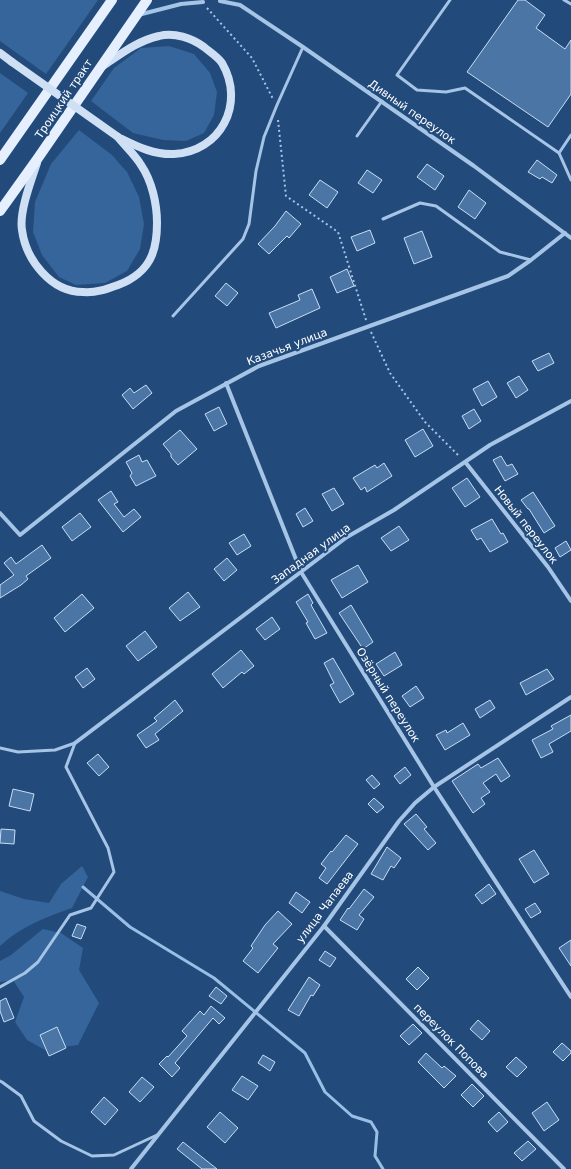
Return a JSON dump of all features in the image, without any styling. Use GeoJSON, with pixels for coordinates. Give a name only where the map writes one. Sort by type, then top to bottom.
{"type":"FeatureCollection","features":[{"type":"Feature","properties":{"kind":"main road","name":"Троицкий тракт"},"geometry":{"type":"LineString","coordinates":[[0,160],[112,0]]}},
{"type":"Feature","properties":{"kind":"main road","name":"Троицкий тракт"},"geometry":{"type":"LineString","coordinates":[[0,211],[147,0]]}},
{"type":"Feature","properties":{"kind":"main road"},"geometry":{"type":"LineString","coordinates":[[0,53],[118,137],[144,150],[173,154],[190,152],[205,144],[218,133],[229,115],[232,98],[228,79],[222,63],[197,41],[180,36],[160,36],[138,43],[100,68]]}},
{"type":"Feature","properties":{"kind":"main road"},"geometry":{"type":"LineString","coordinates":[[38,158],[24,206],[22,230],[30,258],[44,276],[64,288],[81,292],[97,292],[127,282],[142,270],[152,256],[157,235],[157,211],[152,189],[142,165],[118,137]]}},
{"type":"Feature","properties":{"kind":"street"},"geometry":{"type":"LineString","coordinates":[[220,1],[240,5],[244,0]]}},
{"type":"Feature","properties":{"kind":"street"},"geometry":{"type":"LineString","coordinates":[[136,16],[181,4],[203,2]]}},
{"type":"Feature","properties":{"kind":"street","name":"Дивный переулок"},"geometry":{"type":"LineString","coordinates":[[240,5],[474,166],[571,238]]}},
{"type":"Feature","properties":{"kind":"street","name":"Казачья улица"},"geometry":{"type":"LineString","coordinates":[[0,513],[20,535],[176,411],[259,366],[508,276],[565,233]]}},
{"type":"Feature","properties":{"kind":"street","name":"Озёрный переулок"},"geometry":{"type":"LineString","coordinates":[[226,384],[301,572],[434,787],[569,989],[571,997]]}},
{"type":"Feature","properties":{"kind":"street","name":"Западная улица"},"geometry":{"type":"LineString","coordinates":[[75,744],[347,537],[394,510],[466,463],[490,445],[571,401]]}},
{"type":"Feature","properties":{"kind":"street","name":"Новый переулок"},"geometry":{"type":"LineString","coordinates":[[466,463],[548,566],[571,601]]}},
{"type":"Feature","properties":{"kind":"street","name":"улица Чапаева"},"geometry":{"type":"LineString","coordinates":[[131,1169],[324,926],[399,821],[415,803],[434,787],[571,697]]}},
{"type":"Feature","properties":{"kind":"street","name":"переулок Попова"},"geometry":{"type":"LineString","coordinates":[[324,926],[564,1169]]}},
{"type":"Feature","properties":{"kind":"lane"},"geometry":{"type":"LineString","coordinates":[[450,0],[397,75],[417,90],[446,92],[465,88],[558,153],[571,180]]}},
{"type":"Feature","properties":{"kind":"lane"},"geometry":{"type":"LineString","coordinates":[[564,0],[571,4]]}},
{"type":"Feature","properties":{"kind":"lane"},"geometry":{"type":"LineString","coordinates":[[173,316],[243,239],[249,224],[256,171],[264,137],[303,47]]}},
{"type":"Feature","properties":{"kind":"lane"},"geometry":{"type":"LineString","coordinates":[[357,136],[382,102]]}},
{"type":"Feature","properties":{"kind":"lane"},"geometry":{"type":"LineString","coordinates":[[558,153],[571,136]]}},
{"type":"Feature","properties":{"kind":"lane"},"geometry":{"type":"LineString","coordinates":[[383,219],[420,203],[436,206],[500,252],[531,260]]}},
{"type":"Feature","properties":{"kind":"lane"},"geometry":{"type":"LineString","coordinates":[[0,748],[18,752],[55,750],[75,744]]}},
{"type":"Feature","properties":{"kind":"lane"},"geometry":{"type":"LineString","coordinates":[[0,987],[25,973],[38,962],[70,915],[91,908],[114,872],[108,848],[66,767],[75,744]]}},
{"type":"Feature","properties":{"kind":"lane"},"geometry":{"type":"LineString","coordinates":[[0,1081],[21,1096],[34,1121],[61,1141],[92,1156],[114,1155],[159,1135]]}},
{"type":"Feature","properties":{"kind":"path"},"geometry":{"type":"LineString","coordinates":[[203,2],[252,58],[277,105],[286,196],[338,232],[368,326],[390,373],[425,422],[466,463]]}},
{"type":"Feature","properties":{"kind":"shaded area"},"geometry":{"type":"Polygon","coordinates":[[[0,0],[98,0],[46,74],[0,41],[0,0]]]}},
{"type":"Feature","properties":{"kind":"shaded area"},"geometry":{"type":"Polygon","coordinates":[[[169,46],[194,54],[210,73],[217,92],[214,115],[204,133],[186,141],[163,140],[133,133],[91,101],[114,68],[141,48],[169,46]]]}},
{"type":"Feature","properties":{"kind":"shaded area"},"geometry":{"type":"Polygon","coordinates":[[[0,73],[28,93],[0,133],[0,73]]]}},
{"type":"Feature","properties":{"kind":"shaded area"},"geometry":{"type":"Polygon","coordinates":[[[79,130],[112,155],[127,172],[139,197],[144,224],[140,249],[127,271],[105,283],[76,285],[59,277],[42,255],[33,232],[35,202],[51,164],[79,130]]]}},
{"type":"Feature","properties":{"kind":"shaded area"},"geometry":{"type":"Polygon","coordinates":[[[82,866],[88,877],[72,908],[43,919],[25,928],[16,933],[0,946],[0,891],[24,899],[49,903],[61,884],[82,866]]]}},
{"type":"Feature","properties":{"kind":"shaded area"},"geometry":{"type":"Polygon","coordinates":[[[43,929],[61,933],[83,948],[79,970],[99,1003],[78,1045],[47,1051],[27,1040],[15,1022],[24,997],[13,980],[0,982],[0,961],[11,955],[43,929]]]}},
{"type":"Feature","properties":{"kind":"building"},"geometry":{"type":"Polygon","coordinates":[[[518,0],[525,0],[545,15],[536,28],[565,49],[571,40],[571,94],[548,127],[467,72],[518,0]]]}},
{"type":"Feature","properties":{"kind":"building"},"geometry":{"type":"Polygon","coordinates":[[[537,160],[557,175],[552,183],[542,177],[540,179],[528,172],[537,160]]]}},
{"type":"Feature","properties":{"kind":"building"},"geometry":{"type":"Polygon","coordinates":[[[427,164],[444,176],[435,190],[417,177],[427,164]]]}},
{"type":"Feature","properties":{"kind":"building"},"geometry":{"type":"Polygon","coordinates":[[[367,170],[382,180],[373,193],[358,183],[367,170]]]}},
{"type":"Feature","properties":{"kind":"building"},"geometry":{"type":"Polygon","coordinates":[[[320,180],[338,192],[327,208],[309,195],[320,180]]]}},
{"type":"Feature","properties":{"kind":"building"},"geometry":{"type":"Polygon","coordinates":[[[469,190],[486,203],[475,219],[458,207],[469,190]]]}},
{"type":"Feature","properties":{"kind":"building"},"geometry":{"type":"Polygon","coordinates":[[[286,211],[301,224],[289,238],[287,236],[269,254],[258,244],[275,226],[286,211]]]}},
{"type":"Feature","properties":{"kind":"building"},"geometry":{"type":"Polygon","coordinates":[[[370,230],[375,243],[357,251],[351,237],[370,230]]]}},
{"type":"Feature","properties":{"kind":"building"},"geometry":{"type":"Polygon","coordinates":[[[422,231],[432,257],[414,264],[404,238],[422,231]]]}},
{"type":"Feature","properties":{"kind":"building"},"geometry":{"type":"Polygon","coordinates":[[[347,269],[354,286],[337,293],[330,277],[347,269]]]}},
{"type":"Feature","properties":{"kind":"building"},"geometry":{"type":"Polygon","coordinates":[[[226,283],[238,293],[227,306],[215,296],[226,283]]]}},
{"type":"Feature","properties":{"kind":"building"},"geometry":{"type":"Polygon","coordinates":[[[312,289],[320,308],[276,328],[269,313],[300,300],[298,295],[312,289]]]}},
{"type":"Feature","properties":{"kind":"building"},"geometry":{"type":"Polygon","coordinates":[[[549,353],[554,363],[538,371],[532,361],[549,353]]]}},
{"type":"Feature","properties":{"kind":"building"},"geometry":{"type":"Polygon","coordinates":[[[519,376],[528,390],[516,398],[507,383],[519,376]]]}},
{"type":"Feature","properties":{"kind":"building"},"geometry":{"type":"Polygon","coordinates":[[[488,381],[497,397],[482,406],[473,389],[488,381]]]}},
{"type":"Feature","properties":{"kind":"building"},"geometry":{"type":"Polygon","coordinates":[[[146,385],[152,393],[133,409],[122,395],[130,388],[134,393],[146,385]]]}},
{"type":"Feature","properties":{"kind":"building"},"geometry":{"type":"Polygon","coordinates":[[[219,407],[227,424],[214,431],[205,414],[219,407]]]}},
{"type":"Feature","properties":{"kind":"building"},"geometry":{"type":"Polygon","coordinates":[[[474,409],[481,421],[469,429],[462,416],[474,409]]]}},
{"type":"Feature","properties":{"kind":"building"},"geometry":{"type":"Polygon","coordinates":[[[423,429],[433,446],[415,457],[405,440],[423,429]]]}},
{"type":"Feature","properties":{"kind":"building"},"geometry":{"type":"Polygon","coordinates":[[[180,430],[197,449],[178,465],[163,444],[180,430]]]}},
{"type":"Feature","properties":{"kind":"building"},"geometry":{"type":"Polygon","coordinates":[[[139,455],[142,462],[147,460],[156,476],[136,486],[130,476],[132,473],[126,462],[139,455]]]}},
{"type":"Feature","properties":{"kind":"building"},"geometry":{"type":"Polygon","coordinates":[[[501,456],[507,466],[512,464],[518,474],[505,481],[493,460],[501,456]]]}},
{"type":"Feature","properties":{"kind":"building"},"geometry":{"type":"Polygon","coordinates":[[[384,463],[392,476],[367,492],[365,487],[361,490],[353,478],[375,465],[377,468],[384,463]]]}},
{"type":"Feature","properties":{"kind":"building"},"geometry":{"type":"Polygon","coordinates":[[[467,478],[480,497],[465,507],[452,488],[467,478]]]}},
{"type":"Feature","properties":{"kind":"building"},"geometry":{"type":"Polygon","coordinates":[[[334,488],[344,504],[332,511],[322,494],[334,488]]]}},
{"type":"Feature","properties":{"kind":"building"},"geometry":{"type":"Polygon","coordinates":[[[111,491],[118,502],[114,504],[124,517],[134,509],[141,517],[123,532],[98,500],[111,491]]]}},
{"type":"Feature","properties":{"kind":"building"},"geometry":{"type":"Polygon","coordinates":[[[533,492],[555,526],[544,533],[529,509],[521,500],[533,492]]]}},
{"type":"Feature","properties":{"kind":"building"},"geometry":{"type":"Polygon","coordinates":[[[305,508],[313,521],[303,527],[296,514],[305,508]]]}},
{"type":"Feature","properties":{"kind":"building"},"geometry":{"type":"Polygon","coordinates":[[[80,513],[91,527],[72,541],[62,527],[80,513]]]}},
{"type":"Feature","properties":{"kind":"building"},"geometry":{"type":"Polygon","coordinates":[[[492,519],[508,542],[490,552],[481,538],[477,540],[471,530],[492,519]]]}},
{"type":"Feature","properties":{"kind":"building"},"geometry":{"type":"Polygon","coordinates":[[[399,526],[409,540],[391,551],[381,538],[399,526]]]}},
{"type":"Feature","properties":{"kind":"building"},"geometry":{"type":"Polygon","coordinates":[[[244,534],[251,546],[237,555],[229,543],[244,534]]]}},
{"type":"Feature","properties":{"kind":"building"},"geometry":{"type":"Polygon","coordinates":[[[566,541],[571,550],[560,557],[555,548],[566,541]]]}},
{"type":"Feature","properties":{"kind":"building"},"geometry":{"type":"Polygon","coordinates":[[[42,545],[51,558],[26,576],[28,579],[21,585],[0,598],[0,585],[14,575],[4,563],[11,557],[16,564],[42,545]]]}},
{"type":"Feature","properties":{"kind":"building"},"geometry":{"type":"Polygon","coordinates":[[[227,558],[237,570],[224,581],[214,569],[227,558]]]}},
{"type":"Feature","properties":{"kind":"building"},"geometry":{"type":"Polygon","coordinates":[[[358,565],[368,582],[342,598],[331,580],[358,565]]]}},
{"type":"Feature","properties":{"kind":"building"},"geometry":{"type":"Polygon","coordinates":[[[188,592],[200,607],[180,621],[169,608],[188,592]]]}},
{"type":"Feature","properties":{"kind":"building"},"geometry":{"type":"Polygon","coordinates":[[[82,594],[94,608],[65,632],[54,618],[82,594]]]}},
{"type":"Feature","properties":{"kind":"building"},"geometry":{"type":"Polygon","coordinates":[[[308,594],[313,603],[311,605],[327,633],[315,639],[306,623],[308,622],[296,602],[308,594]]]}},
{"type":"Feature","properties":{"kind":"building"},"geometry":{"type":"Polygon","coordinates":[[[351,605],[373,642],[363,649],[339,613],[351,605]]]}},
{"type":"Feature","properties":{"kind":"building"},"geometry":{"type":"Polygon","coordinates":[[[272,617],[280,629],[265,640],[256,629],[272,617]]]}},
{"type":"Feature","properties":{"kind":"building"},"geometry":{"type":"Polygon","coordinates":[[[145,631],[157,647],[138,661],[126,646],[145,631]]]}},
{"type":"Feature","properties":{"kind":"building"},"geometry":{"type":"Polygon","coordinates":[[[241,650],[254,666],[244,674],[242,672],[223,688],[212,674],[241,650]]]}},
{"type":"Feature","properties":{"kind":"building"},"geometry":{"type":"Polygon","coordinates":[[[395,652],[402,665],[384,676],[376,664],[395,652]]]}},
{"type":"Feature","properties":{"kind":"building"},"geometry":{"type":"Polygon","coordinates":[[[333,658],[354,694],[340,703],[330,685],[334,683],[324,663],[333,658]]]}},
{"type":"Feature","properties":{"kind":"building"},"geometry":{"type":"Polygon","coordinates":[[[87,668],[95,679],[83,688],[75,677],[87,668]]]}},
{"type":"Feature","properties":{"kind":"building"},"geometry":{"type":"Polygon","coordinates":[[[547,669],[554,679],[526,695],[520,683],[547,669]]]}},
{"type":"Feature","properties":{"kind":"building"},"geometry":{"type":"Polygon","coordinates":[[[416,686],[424,698],[410,707],[402,696],[416,686]]]}},
{"type":"Feature","properties":{"kind":"building"},"geometry":{"type":"Polygon","coordinates":[[[175,700],[183,711],[155,734],[159,740],[146,748],[137,735],[157,721],[154,718],[175,700]]]}},
{"type":"Feature","properties":{"kind":"building"},"geometry":{"type":"Polygon","coordinates":[[[490,700],[495,708],[480,718],[475,709],[490,700]]]}},
{"type":"Feature","properties":{"kind":"building"},"geometry":{"type":"Polygon","coordinates":[[[571,715],[571,731],[549,744],[553,752],[541,758],[532,740],[553,729],[551,726],[571,715]]]}},
{"type":"Feature","properties":{"kind":"building"},"geometry":{"type":"Polygon","coordinates":[[[463,723],[470,735],[445,750],[436,735],[446,730],[447,733],[463,723]]]}},
{"type":"Feature","properties":{"kind":"building"},"geometry":{"type":"Polygon","coordinates":[[[98,754],[109,767],[99,776],[87,763],[98,754]]]}},
{"type":"Feature","properties":{"kind":"building"},"geometry":{"type":"Polygon","coordinates":[[[498,758],[510,776],[501,782],[496,774],[483,783],[490,792],[481,798],[485,804],[473,813],[452,781],[478,764],[481,768],[498,758]]]}},
{"type":"Feature","properties":{"kind":"building"},"geometry":{"type":"Polygon","coordinates":[[[405,767],[411,775],[400,784],[394,776],[405,767]]]}},
{"type":"Feature","properties":{"kind":"building"},"geometry":{"type":"Polygon","coordinates":[[[372,775],[380,784],[374,789],[366,780],[372,775]]]}},
{"type":"Feature","properties":{"kind":"building"},"geometry":{"type":"Polygon","coordinates":[[[13,789],[34,794],[30,811],[9,806],[13,789]]]}},
{"type":"Feature","properties":{"kind":"building"},"geometry":{"type":"Polygon","coordinates":[[[374,798],[384,807],[377,813],[368,804],[374,798]]]}},
{"type":"Feature","properties":{"kind":"building"},"geometry":{"type":"Polygon","coordinates":[[[416,814],[427,827],[424,829],[436,843],[428,850],[404,824],[416,814]]]}},
{"type":"Feature","properties":{"kind":"building"},"geometry":{"type":"Polygon","coordinates":[[[1,829],[15,830],[14,844],[0,843],[1,829]]]}},
{"type":"Feature","properties":{"kind":"building"},"geometry":{"type":"Polygon","coordinates":[[[346,835],[358,844],[327,884],[319,878],[326,868],[321,864],[346,835]]]}},
{"type":"Feature","properties":{"kind":"building"},"geometry":{"type":"Polygon","coordinates":[[[387,847],[401,858],[394,868],[391,866],[383,880],[371,874],[387,847]]]}},
{"type":"Feature","properties":{"kind":"building"},"geometry":{"type":"Polygon","coordinates":[[[534,850],[549,874],[534,883],[519,859],[534,850]]]}},
{"type":"Feature","properties":{"kind":"building"},"geometry":{"type":"Polygon","coordinates":[[[489,884],[496,894],[482,904],[475,895],[489,884]]]}},
{"type":"Feature","properties":{"kind":"building"},"geometry":{"type":"Polygon","coordinates":[[[364,889],[374,897],[359,915],[364,919],[357,930],[340,920],[364,889]]]}},
{"type":"Feature","properties":{"kind":"building"},"geometry":{"type":"Polygon","coordinates":[[[296,892],[310,902],[302,913],[289,903],[296,892]]]}},
{"type":"Feature","properties":{"kind":"building"},"geometry":{"type":"Polygon","coordinates":[[[535,903],[541,912],[531,918],[525,909],[535,903]]]}},
{"type":"Feature","properties":{"kind":"building"},"geometry":{"type":"Polygon","coordinates":[[[278,911],[292,924],[273,944],[278,948],[258,973],[243,961],[253,948],[251,946],[265,925],[278,911]]]}},
{"type":"Feature","properties":{"kind":"building"},"geometry":{"type":"Polygon","coordinates":[[[77,924],[86,927],[81,939],[72,936],[77,924]]]}},
{"type":"Feature","properties":{"kind":"building"},"geometry":{"type":"Polygon","coordinates":[[[571,940],[571,966],[559,948],[571,940]]]}},
{"type":"Feature","properties":{"kind":"building"},"geometry":{"type":"Polygon","coordinates":[[[325,951],[336,958],[330,967],[319,960],[325,951]]]}},
{"type":"Feature","properties":{"kind":"building"},"geometry":{"type":"Polygon","coordinates":[[[418,967],[429,978],[417,990],[406,979],[418,967]]]}},
{"type":"Feature","properties":{"kind":"building"},"geometry":{"type":"Polygon","coordinates":[[[309,977],[320,985],[313,996],[311,995],[299,1016],[288,1010],[309,977]]]}},
{"type":"Feature","properties":{"kind":"building"},"geometry":{"type":"Polygon","coordinates":[[[216,987],[227,996],[221,1004],[209,996],[216,987]]]}},
{"type":"Feature","properties":{"kind":"building"},"geometry":{"type":"Polygon","coordinates":[[[6,998],[14,1018],[4,1022],[0,1011],[0,1001],[6,998]]]}},
{"type":"Feature","properties":{"kind":"building"},"geometry":{"type":"Polygon","coordinates":[[[211,1006],[225,1018],[219,1024],[213,1018],[175,1063],[180,1068],[172,1077],[159,1064],[167,1056],[168,1057],[187,1036],[182,1031],[200,1011],[204,1015],[211,1006]]]}},
{"type":"Feature","properties":{"kind":"building"},"geometry":{"type":"Polygon","coordinates":[[[478,1020],[490,1031],[482,1040],[470,1029],[478,1020]]]}},
{"type":"Feature","properties":{"kind":"building"},"geometry":{"type":"Polygon","coordinates":[[[413,1024],[422,1033],[409,1045],[400,1036],[413,1024]]]}},
{"type":"Feature","properties":{"kind":"building"},"geometry":{"type":"Polygon","coordinates":[[[57,1027],[66,1048],[49,1056],[40,1035],[57,1027]]]}},
{"type":"Feature","properties":{"kind":"building"},"geometry":{"type":"Polygon","coordinates":[[[562,1043],[571,1051],[571,1053],[563,1061],[553,1052],[562,1043]]]}},
{"type":"Feature","properties":{"kind":"building"},"geometry":{"type":"Polygon","coordinates":[[[426,1053],[442,1068],[444,1066],[456,1076],[444,1088],[418,1062],[426,1053]]]}},
{"type":"Feature","properties":{"kind":"building"},"geometry":{"type":"Polygon","coordinates":[[[263,1055],[275,1062],[270,1071],[258,1063],[263,1055]]]}},
{"type":"Feature","properties":{"kind":"building"},"geometry":{"type":"Polygon","coordinates":[[[516,1057],[527,1067],[517,1077],[506,1067],[516,1057]]]}},
{"type":"Feature","properties":{"kind":"building"},"geometry":{"type":"Polygon","coordinates":[[[242,1076],[258,1086],[248,1100],[232,1090],[242,1076]]]}},
{"type":"Feature","properties":{"kind":"building"},"geometry":{"type":"Polygon","coordinates":[[[142,1077],[154,1087],[140,1102],[129,1092],[142,1077]]]}},
{"type":"Feature","properties":{"kind":"building"},"geometry":{"type":"Polygon","coordinates":[[[472,1084],[484,1096],[473,1107],[461,1095],[472,1084]]]}},
{"type":"Feature","properties":{"kind":"building"},"geometry":{"type":"Polygon","coordinates":[[[104,1097],[118,1110],[105,1125],[91,1112],[104,1097]]]}},
{"type":"Feature","properties":{"kind":"building"},"geometry":{"type":"Polygon","coordinates":[[[547,1102],[559,1120],[544,1131],[532,1113],[547,1102]]]}},
{"type":"Feature","properties":{"kind":"building"},"geometry":{"type":"Polygon","coordinates":[[[220,1112],[238,1128],[225,1143],[207,1127],[220,1112]]]}},
{"type":"Feature","properties":{"kind":"building"},"geometry":{"type":"Polygon","coordinates":[[[499,1112],[508,1122],[497,1132],[488,1122],[499,1112]]]}},
{"type":"Feature","properties":{"kind":"building"},"geometry":{"type":"Polygon","coordinates":[[[528,1141],[536,1149],[522,1161],[514,1153],[528,1141]]]}},
{"type":"Feature","properties":{"kind":"building"},"geometry":{"type":"Polygon","coordinates":[[[183,1142],[217,1169],[202,1169],[177,1149],[183,1142]]]}},
{"type":"Feature","properties":{"kind":"waterway"},"geometry":{"type":"LineString","coordinates":[[83,887],[130,927],[214,978],[305,1053],[325,1092],[352,1116],[371,1122],[377,1132],[375,1156],[383,1169]]}}]}
